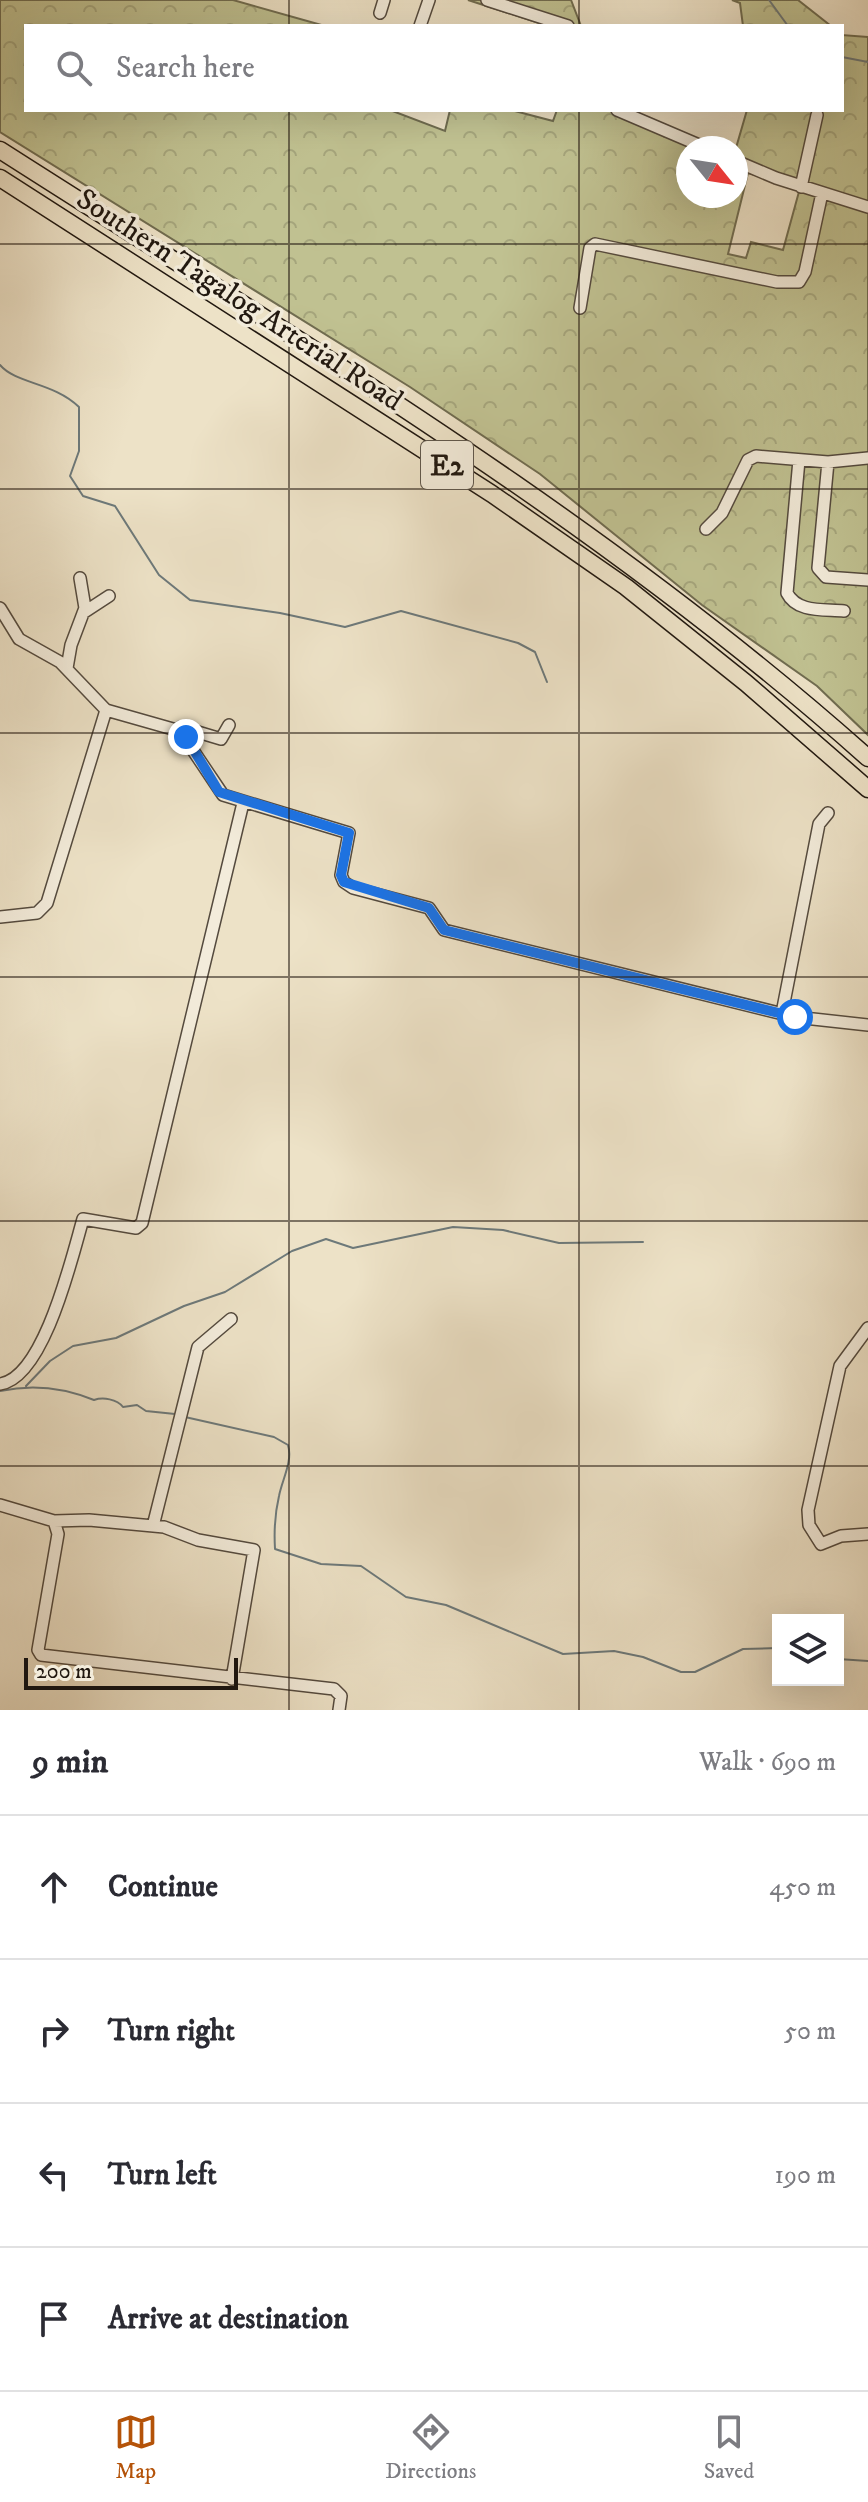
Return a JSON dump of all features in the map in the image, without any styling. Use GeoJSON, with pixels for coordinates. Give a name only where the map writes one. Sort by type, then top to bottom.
{"type":"FeatureCollection","features":[{"type":"Feature","properties":{"kind":"highway","name":"Southern Tagalog Arterial Road"},"geometry":{"type":"LineString","coordinates":[[0,150],[504,476],[637,569],[759,665],[868,758]]}},
{"type":"Feature","properties":{"kind":"highway","name":"Southern Tagalog Arterial Road"},"geometry":{"type":"LineString","coordinates":[[0,178],[492,494],[614,579],[746,683],[868,789]]}},
{"type":"Feature","properties":{"kind":"street"},"geometry":{"type":"LineString","coordinates":[[380,13],[384,0]]}},
{"type":"Feature","properties":{"kind":"street"},"geometry":{"type":"LineString","coordinates":[[421,24],[429,0]]}},
{"type":"Feature","properties":{"kind":"street"},"geometry":{"type":"LineString","coordinates":[[487,0],[562,24]]}},
{"type":"Feature","properties":{"kind":"street"},"geometry":{"type":"LineString","coordinates":[[622,112],[678,136]]}},
{"type":"Feature","properties":{"kind":"street"},"geometry":{"type":"LineString","coordinates":[[801,187],[817,115]]}},
{"type":"Feature","properties":{"kind":"street"},"geometry":{"type":"LineString","coordinates":[[748,166],[801,187],[868,207]]}},
{"type":"Feature","properties":{"kind":"street"},"geometry":{"type":"LineString","coordinates":[[580,308],[590,248],[595,244],[777,282],[799,282],[805,272],[822,193]]}},
{"type":"Feature","properties":{"kind":"street"},"geometry":{"type":"LineString","coordinates":[[706,529],[722,513],[748,460],[756,456],[828,462],[868,458]]}},
{"type":"Feature","properties":{"kind":"street"},"geometry":{"type":"LineString","coordinates":[[799,460],[787,593],[791,602],[800,607],[844,611]]}},
{"type":"Feature","properties":{"kind":"street"},"geometry":{"type":"LineString","coordinates":[[828,462],[818,568],[826,577],[868,580]]}},
{"type":"Feature","properties":{"kind":"street"},"geometry":{"type":"LineString","coordinates":[[67,668],[86,601],[80,578]]}},
{"type":"Feature","properties":{"kind":"street"},"geometry":{"type":"LineString","coordinates":[[83,613],[109,596]]}},
{"type":"Feature","properties":{"kind":"street"},"geometry":{"type":"LineString","coordinates":[[0,608],[19,639],[67,668],[106,710],[180,731],[216,789],[243,803],[349,833],[341,875],[344,882],[429,908],[444,930],[782,1013],[868,1025]]}},
{"type":"Feature","properties":{"kind":"street"},"geometry":{"type":"LineString","coordinates":[[0,917],[37,913],[47,903],[106,710]]}},
{"type":"Feature","properties":{"kind":"street"},"geometry":{"type":"LineString","coordinates":[[180,731],[181,727],[221,739],[229,725]]}},
{"type":"Feature","properties":{"kind":"street"},"geometry":{"type":"LineString","coordinates":[[0,1384],[14,1380],[36,1354],[69,1268],[83,1219],[136,1228],[142,1223],[243,803]]}},
{"type":"Feature","properties":{"kind":"street"},"geometry":{"type":"LineString","coordinates":[[782,1013],[819,824],[828,813]]}},
{"type":"Feature","properties":{"kind":"street"},"geometry":{"type":"LineString","coordinates":[[153,1526],[198,1347],[231,1319]]}},
{"type":"Feature","properties":{"kind":"street"},"geometry":{"type":"LineString","coordinates":[[868,1328],[840,1366],[808,1510],[809,1525],[821,1544],[841,1536],[868,1534]]}},
{"type":"Feature","properties":{"kind":"street"},"geometry":{"type":"LineString","coordinates":[[0,1505],[54,1521],[89,1520],[153,1526],[198,1540],[254,1550],[232,1679]]}},
{"type":"Feature","properties":{"kind":"street"},"geometry":{"type":"LineString","coordinates":[[54,1521],[59,1530],[38,1650],[41,1655],[334,1689],[341,1696],[339,1710]]}},
{"type":"Feature","properties":{"kind":"green space"},"geometry":{"type":"Polygon","coordinates":[[[0,0],[233,0],[318,24],[24,24],[24,112],[395,112],[445,131],[450,112],[519,112],[553,121],[556,112],[630,112],[685,136],[676,136],[676,208],[739,208],[728,254],[746,258],[751,242],[783,250],[800,188],[748,173],[748,136],[739,136],[746,112],[844,112],[844,35],[868,37],[868,735],[817,686],[702,605],[540,474],[410,387],[0,132],[0,0]]]}},
{"type":"Feature","properties":{"kind":"green space"},"geometry":{"type":"Polygon","coordinates":[[[468,0],[571,0],[580,24],[542,24],[468,0]]]}},
{"type":"Feature","properties":{"kind":"green space"},"geometry":{"type":"Polygon","coordinates":[[[732,0],[798,0],[828,24],[743,24],[740,3],[732,0]]]}},
{"type":"Feature","properties":{"kind":"waterway"},"geometry":{"type":"LineString","coordinates":[[769,0],[787,24]]}},
{"type":"Feature","properties":{"kind":"waterway"},"geometry":{"type":"LineString","coordinates":[[844,57],[868,62]]}},
{"type":"Feature","properties":{"kind":"waterway"},"geometry":{"type":"LineString","coordinates":[[0,365],[15,376],[58,393],[79,407],[79,451],[70,476],[83,496],[115,506],[159,575],[190,600],[280,613],[345,627],[401,611],[518,643],[535,652],[547,682]]}},
{"type":"Feature","properties":{"kind":"waterway"},"geometry":{"type":"LineString","coordinates":[[26,1386],[50,1361],[73,1346],[116,1338],[184,1306],[225,1292],[292,1251],[326,1239],[353,1248],[453,1227],[503,1230],[559,1243],[643,1242]]}},
{"type":"Feature","properties":{"kind":"waterway"},"geometry":{"type":"LineString","coordinates":[[0,1391],[48,1388],[94,1400],[110,1399],[123,1407],[137,1405],[146,1411],[175,1414]]}},
{"type":"Feature","properties":{"kind":"waterway"},"geometry":{"type":"LineString","coordinates":[[185,1417],[274,1437],[288,1445],[288,1464],[277,1509],[275,1549],[321,1564],[361,1566],[406,1597],[446,1605],[563,1654],[614,1651],[643,1657],[681,1672],[695,1672],[743,1649],[772,1648]]}},
{"type":"Feature","properties":{"kind":"waterway"},"geometry":{"type":"LineString","coordinates":[[844,1659],[868,1661]]}},
{"type":"Feature","properties":{"kind":"route"},"geometry":{"type":"LineString","coordinates":[[186,737],[216,789],[223,795],[349,833],[341,875],[344,882],[353,888],[429,908],[435,912],[444,930],[795,1017]]}}]}
